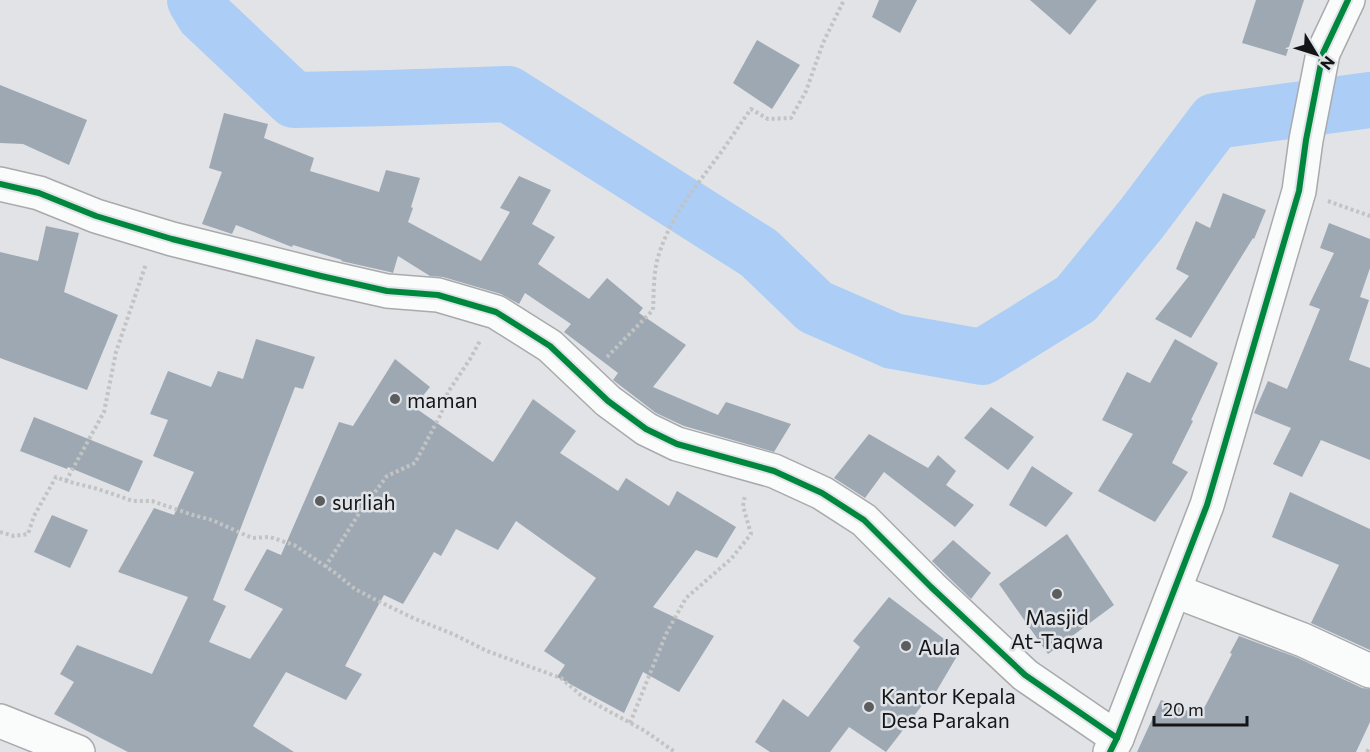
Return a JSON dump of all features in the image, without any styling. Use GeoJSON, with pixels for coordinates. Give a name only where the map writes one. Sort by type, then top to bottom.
{"type":"FeatureCollection","features":[{"type":"Feature","properties":{"kind":"street"},"geometry":{"type":"LineString","coordinates":[[0,184],[39,194],[96,216],[172,239],[387,291],[438,295],[496,312],[550,346],[608,401],[646,429],[677,444],[774,471],[822,493],[864,520],[1025,675],[1113,745],[1207,505],[1299,191],[1306,140],[1323,53],[1348,0]]}},
{"type":"Feature","properties":{"kind":"street"},"geometry":{"type":"LineString","coordinates":[[1175,591],[1303,640],[1370,671]]}},
{"type":"Feature","properties":{"kind":"street"},"geometry":{"type":"LineString","coordinates":[[0,721],[78,752]]}},
{"type":"Feature","properties":{"kind":"path"},"geometry":{"type":"LineString","coordinates":[[584,378],[653,310],[658,255],[677,213],[751,109],[768,119],[791,118],[806,91],[823,43],[844,0]]}},
{"type":"Feature","properties":{"kind":"path"},"geometry":{"type":"LineString","coordinates":[[1299,191],[1370,216]]}},
{"type":"Feature","properties":{"kind":"path"},"geometry":{"type":"LineString","coordinates":[[66,481],[104,412],[116,352],[149,254]]}},
{"type":"Feature","properties":{"kind":"path"},"geometry":{"type":"LineString","coordinates":[[325,567],[360,512],[387,476],[416,464],[441,414],[448,392],[470,359],[496,312]]}},
{"type":"Feature","properties":{"kind":"path"},"geometry":{"type":"LineString","coordinates":[[630,723],[666,634],[686,598],[731,559],[751,534],[743,506],[751,465]]}},
{"type":"Feature","properties":{"kind":"path"},"geometry":{"type":"LineString","coordinates":[[0,532],[14,536],[28,534],[34,516],[56,477],[133,501],[152,501],[212,520],[252,538],[270,537],[294,545],[355,589],[413,618],[487,651],[561,678],[583,697],[645,731],[675,752]]}},
{"type":"Feature","properties":{"kind":"path"},"geometry":{"type":"LineString","coordinates":[[1367,752],[1370,747]]}},
{"type":"Feature","properties":{"kind":"building"},"geometry":{"type":"Polygon","coordinates":[[[879,0],[917,0],[900,33],[872,17],[879,0]]]}},
{"type":"Feature","properties":{"kind":"building"},"geometry":{"type":"Polygon","coordinates":[[[1030,0],[1097,0],[1070,35],[1030,0]]]}},
{"type":"Feature","properties":{"kind":"building"},"geometry":{"type":"Polygon","coordinates":[[[1256,0],[1304,0],[1286,56],[1242,43],[1256,0]]]}},
{"type":"Feature","properties":{"kind":"building"},"geometry":{"type":"Polygon","coordinates":[[[757,40],[800,65],[772,109],[733,83],[757,40]]]}},
{"type":"Feature","properties":{"kind":"building"},"geometry":{"type":"Polygon","coordinates":[[[0,85],[87,120],[69,165],[23,144],[0,143],[0,85]]]}},
{"type":"Feature","properties":{"kind":"building"},"geometry":{"type":"Polygon","coordinates":[[[224,113],[268,124],[264,138],[314,158],[310,171],[379,192],[386,170],[420,178],[408,222],[481,261],[510,212],[500,208],[519,176],[551,190],[532,224],[555,237],[538,264],[589,299],[607,278],[643,308],[639,313],[686,345],[653,387],[718,415],[726,402],[791,424],[774,452],[684,426],[656,413],[613,380],[618,373],[564,332],[571,324],[525,293],[519,304],[501,294],[443,277],[430,276],[398,256],[393,273],[341,261],[293,245],[292,247],[236,225],[232,234],[202,224],[222,172],[209,168],[224,113]]]}},
{"type":"Feature","properties":{"kind":"building"},"geometry":{"type":"Polygon","coordinates":[[[1223,193],[1266,210],[1254,239],[1191,338],[1155,319],[1189,276],[1176,269],[1196,221],[1210,228],[1223,193]]]}},
{"type":"Feature","properties":{"kind":"building"},"geometry":{"type":"Polygon","coordinates":[[[1329,223],[1370,239],[1370,268],[1360,297],[1369,300],[1349,360],[1370,368],[1370,460],[1321,440],[1302,477],[1273,464],[1291,428],[1254,413],[1268,381],[1287,389],[1320,309],[1309,305],[1334,253],[1320,248],[1329,223]]]}},
{"type":"Feature","properties":{"kind":"building"},"geometry":{"type":"Polygon","coordinates":[[[46,226],[79,233],[64,292],[118,315],[87,390],[0,358],[0,252],[38,261],[46,226]]]}},
{"type":"Feature","properties":{"kind":"building"},"geometry":{"type":"Polygon","coordinates":[[[256,339],[315,357],[303,389],[295,387],[213,600],[226,606],[209,642],[250,659],[283,609],[244,590],[267,549],[281,555],[339,422],[353,426],[395,359],[430,387],[414,407],[493,462],[533,399],[576,431],[560,453],[618,491],[626,478],[669,506],[677,491],[736,527],[717,558],[696,550],[653,607],[714,636],[679,692],[643,672],[624,713],[557,677],[565,665],[544,651],[596,578],[516,521],[498,550],[456,529],[441,556],[434,552],[403,604],[384,595],[345,666],[362,674],[346,700],[286,672],[253,726],[294,752],[128,752],[54,714],[74,682],[60,674],[77,645],[152,674],[188,597],[118,572],[154,508],[174,515],[194,472],[153,456],[168,420],[150,414],[168,371],[211,387],[218,371],[243,379],[256,339]]]}},
{"type":"Feature","properties":{"kind":"building"},"geometry":{"type":"Polygon","coordinates":[[[1175,339],[1218,363],[1172,463],[1188,472],[1155,522],[1098,491],[1133,434],[1102,420],[1127,372],[1150,383],[1175,339]]]}},
{"type":"Feature","properties":{"kind":"building"},"geometry":{"type":"Polygon","coordinates":[[[991,407],[1034,437],[1008,470],[964,438],[991,407]]]}},
{"type":"Feature","properties":{"kind":"building"},"geometry":{"type":"Polygon","coordinates":[[[34,417],[143,461],[129,492],[68,467],[67,469],[20,451],[34,417]]]}},
{"type":"Feature","properties":{"kind":"building"},"geometry":{"type":"Polygon","coordinates":[[[869,434],[928,468],[938,455],[956,471],[946,485],[974,505],[955,527],[884,472],[865,498],[834,478],[869,434]]]}},
{"type":"Feature","properties":{"kind":"building"},"geometry":{"type":"Polygon","coordinates":[[[1032,466],[1073,493],[1046,527],[1009,505],[1032,466]]]}},
{"type":"Feature","properties":{"kind":"building"},"geometry":{"type":"Polygon","coordinates":[[[1290,492],[1370,529],[1370,650],[1311,623],[1339,565],[1272,537],[1290,492]]]}},
{"type":"Feature","properties":{"kind":"building"},"geometry":{"type":"Polygon","coordinates":[[[52,515],[88,530],[70,568],[34,552],[52,515]]]}},
{"type":"Feature","properties":{"kind":"building","name":"Masjid At-Taqwa"},"geometry":{"type":"Polygon","coordinates":[[[1067,534],[1114,605],[1048,654],[999,584],[1067,534]]]}},
{"type":"Feature","properties":{"kind":"building"},"geometry":{"type":"Polygon","coordinates":[[[953,540],[991,573],[971,599],[932,561],[953,540]]]}},
{"type":"Feature","properties":{"kind":"building"},"geometry":{"type":"Polygon","coordinates":[[[889,597],[960,651],[930,702],[927,699],[886,752],[849,727],[830,752],[770,752],[755,742],[783,699],[808,717],[860,647],[853,641],[889,597]]]}},
{"type":"Feature","properties":{"kind":"building"},"geometry":{"type":"Polygon","coordinates":[[[1239,636],[1296,657],[1362,688],[1370,689],[1370,722],[1356,752],[1137,752],[1161,700],[1200,716],[1239,636]]]}},
{"type":"Feature","properties":{"kind":"waterway"},"geometry":{"type":"LineString","coordinates":[[195,0],[204,15],[294,100],[508,94],[759,253],[815,307],[893,341],[982,357],[1076,299],[1142,218],[1215,121],[1370,100]]}},
{"type":"Feature","properties":{"kind":"cycle path"},"geometry":{"type":"LineString","coordinates":[[1110,752],[1207,505],[1299,191],[1306,140],[1323,53],[1348,0]]}},
{"type":"Feature","properties":{"kind":"cycle path"},"geometry":{"type":"LineString","coordinates":[[0,184],[39,193],[96,216],[172,239],[387,291],[438,295],[496,312],[550,346],[608,401],[646,429],[677,444],[774,471],[822,493],[864,520],[1025,675],[1117,738]]}},
{"type":"Feature","properties":{"kind":"place","name":"maman"},"geometry":{"type":"Point","coordinates":[395,399]}},
{"type":"Feature","properties":{"kind":"place","name":"surliah"},"geometry":{"type":"Point","coordinates":[320,501]}},
{"type":"Feature","properties":{"kind":"place","name":"Masjid At-Taqwa"},"geometry":{"type":"Point","coordinates":[1057,594]}},
{"type":"Feature","properties":{"kind":"place","name":"Aula"},"geometry":{"type":"Point","coordinates":[906,646]}},
{"type":"Feature","properties":{"kind":"place","name":"Kantor Kepala Desa Parakan"},"geometry":{"type":"Point","coordinates":[869,707]}}]}
